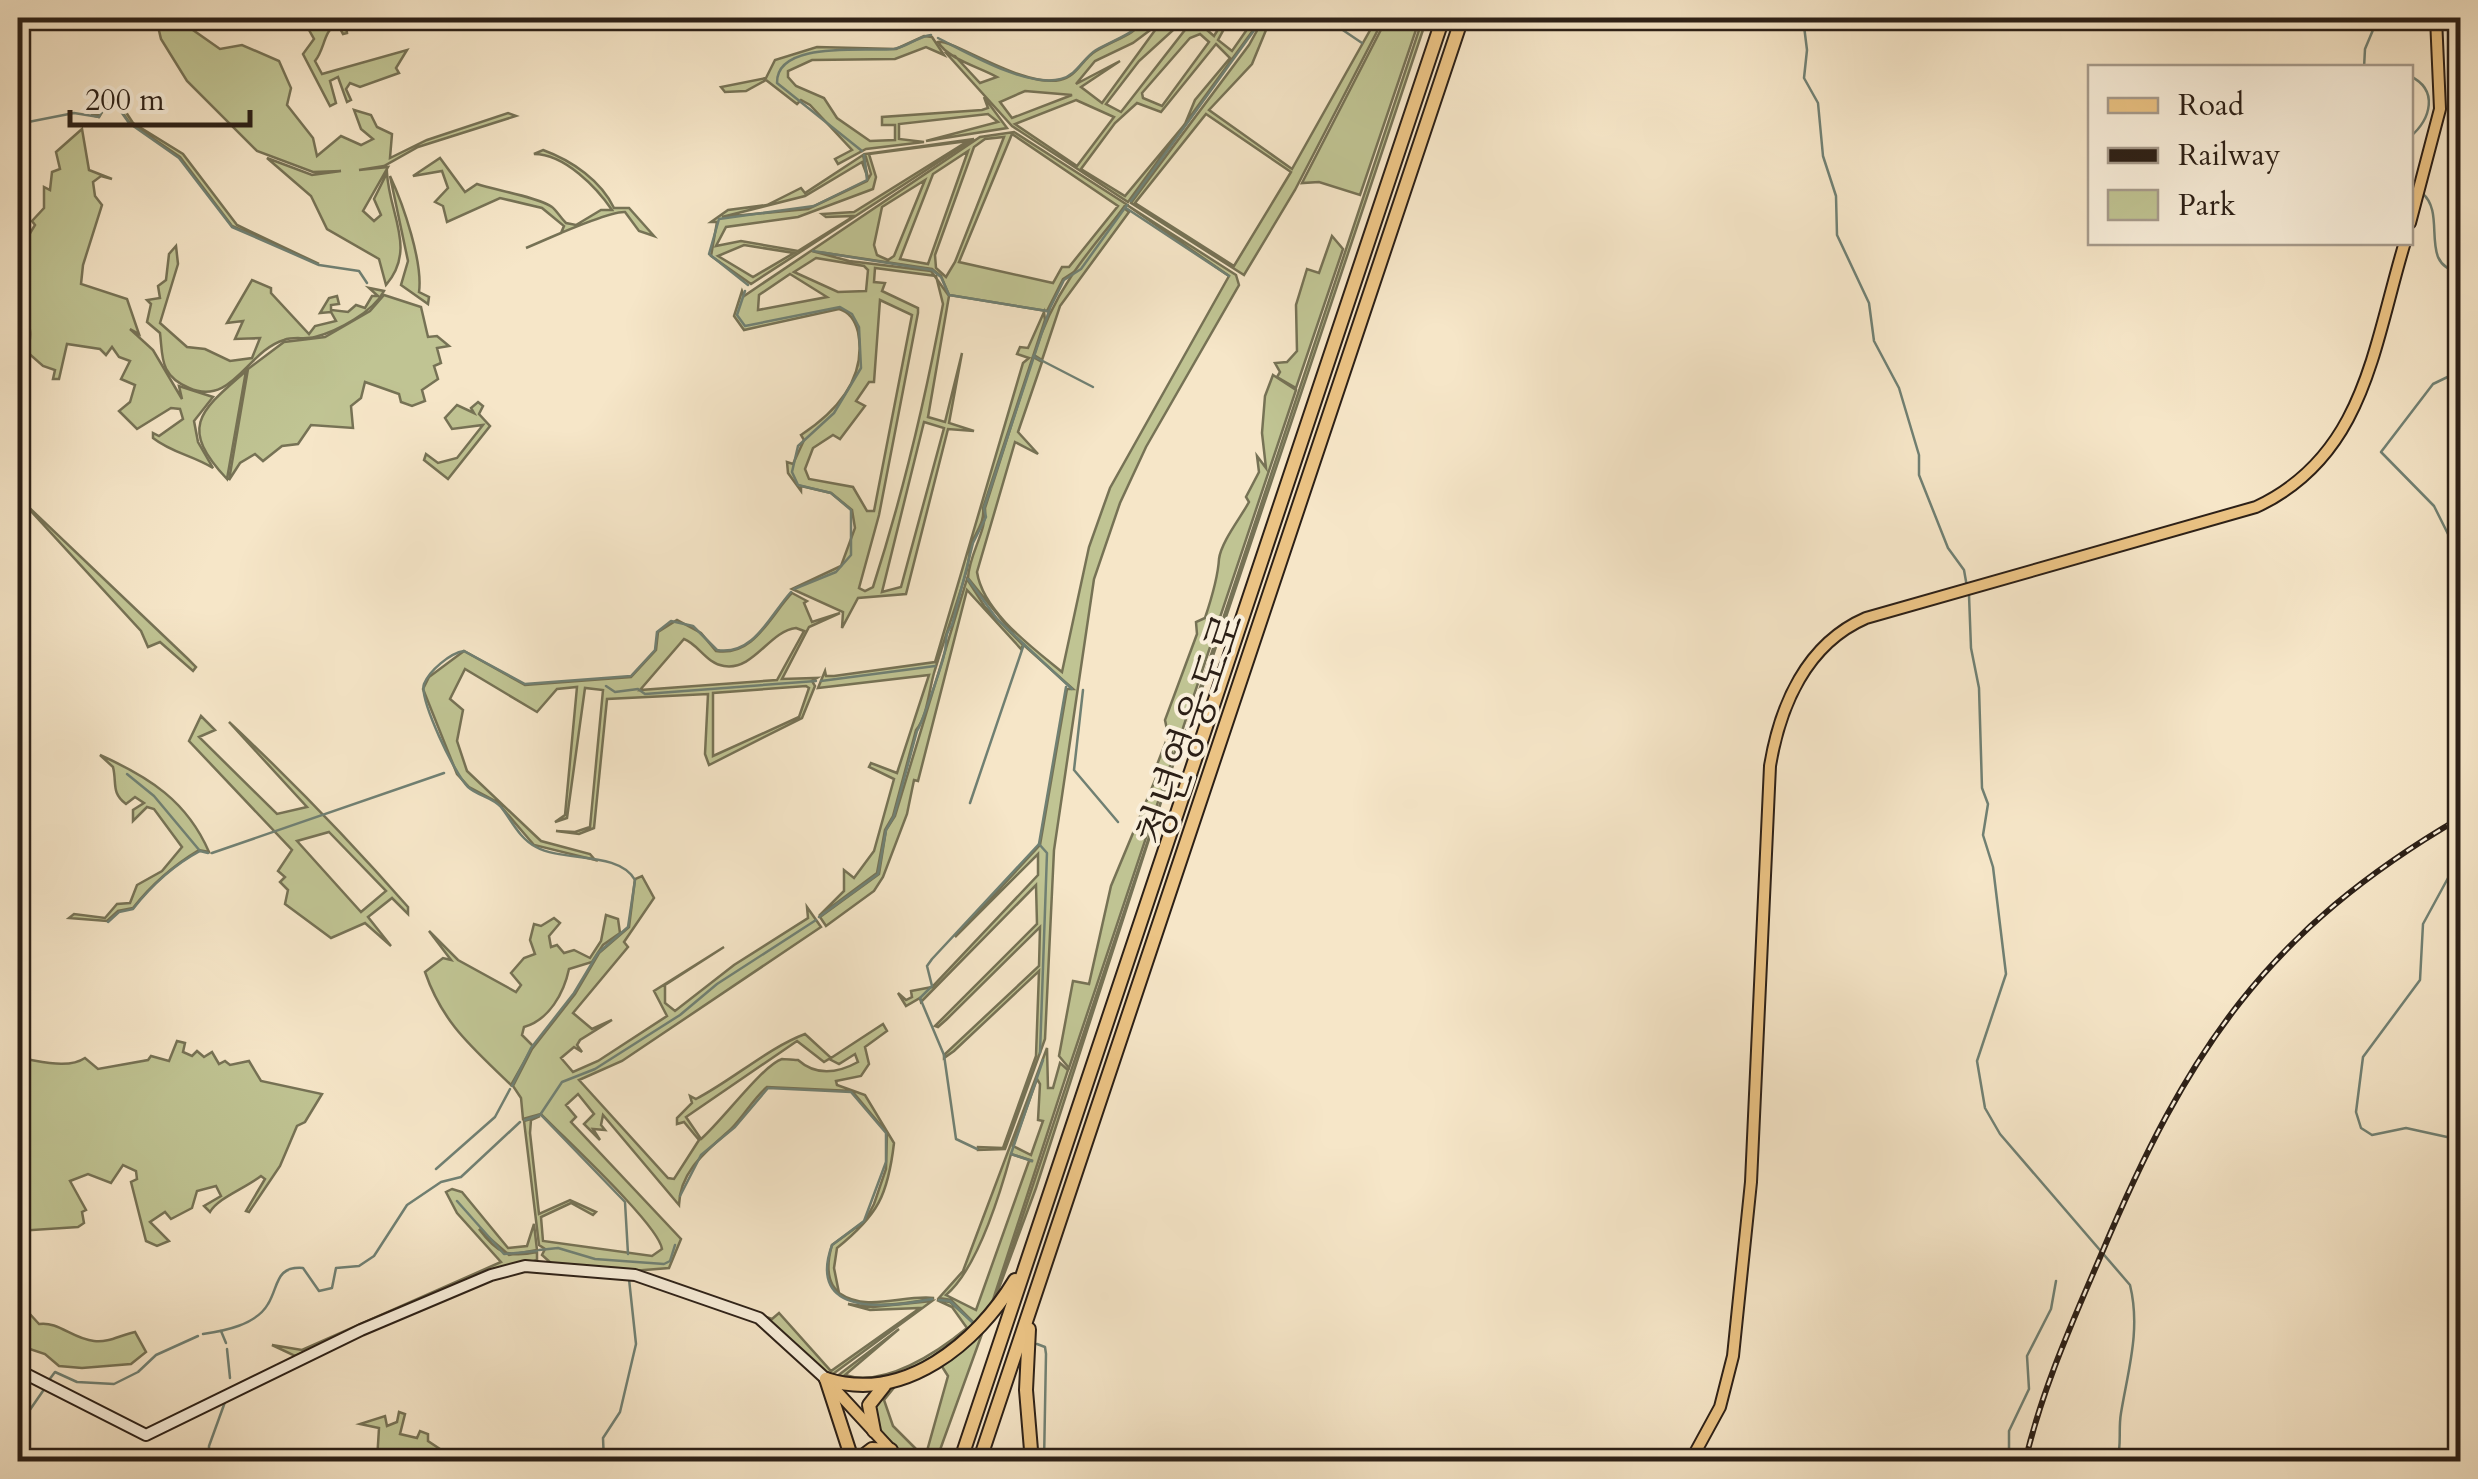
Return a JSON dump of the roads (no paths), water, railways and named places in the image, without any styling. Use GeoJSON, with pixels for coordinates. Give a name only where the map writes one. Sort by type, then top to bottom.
{"type":"FeatureCollection","features":[{"type":"Feature","properties":{"kind":"highway","name":"청년영웅도로"},"geometry":{"type":"LineString","coordinates":[[960,1462],[1443,18]]}},
{"type":"Feature","properties":{"kind":"highway","name":"청년영웅도로"},"geometry":{"type":"LineString","coordinates":[[979,1462],[1462,18]]}},
{"type":"Feature","properties":{"kind":"highway"},"geometry":{"type":"LineString","coordinates":[[826,1380],[863,1388],[887,1384],[952,1352],[977,1333],[1027,1261]]}},
{"type":"Feature","properties":{"kind":"highway"},"geometry":{"type":"LineString","coordinates":[[1032,1462],[1027,1356],[1036,1292]]}},
{"type":"Feature","properties":{"kind":"highway"},"geometry":{"type":"LineString","coordinates":[[826,1380],[854,1462],[872,1449],[891,1450]]}},
{"type":"Feature","properties":{"kind":"highway"},"geometry":{"type":"LineString","coordinates":[[874,1431],[869,1405],[887,1384]]}},
{"type":"Feature","properties":{"kind":"main road"},"geometry":{"type":"LineString","coordinates":[[2413,214],[2441,96],[2436,18]]}},
{"type":"Feature","properties":{"kind":"main road"},"geometry":{"type":"LineString","coordinates":[[1690,1462],[1720,1407],[1733,1356],[1751,1182],[1768,791],[1775,738],[1804,671],[1830,639],[1866,618],[2256,507],[2307,474],[2337,444],[2352,418],[2404,245]]}},
{"type":"Feature","properties":{"kind":"main road"},"geometry":{"type":"LineString","coordinates":[[18,1370],[146,1434],[361,1330],[491,1275],[532,1266],[635,1275],[759,1318],[826,1380],[902,1462]]}},
{"type":"Feature","properties":{"kind":"waterway"},"geometry":{"type":"LineString","coordinates":[[938,38],[1015,74],[1061,79],[1096,50],[1148,18]]}},
{"type":"Feature","properties":{"kind":"waterway"},"geometry":{"type":"LineString","coordinates":[[1131,201],[1263,18]]}},
{"type":"Feature","properties":{"kind":"waterway"},"geometry":{"type":"LineString","coordinates":[[1325,18],[1362,43]]}},
{"type":"Feature","properties":{"kind":"waterway"},"geometry":{"type":"LineString","coordinates":[[1803,18],[1807,50],[1804,78],[1818,103],[1823,156],[1836,196],[1837,235],[1869,303],[1874,341],[1899,388],[1919,455],[1919,475],[1948,548],[1964,570],[1967,587]]}},
{"type":"Feature","properties":{"kind":"waterway"},"geometry":{"type":"LineString","coordinates":[[2364,65],[2365,49],[2378,18]]}},
{"type":"Feature","properties":{"kind":"waterway"},"geometry":{"type":"LineString","coordinates":[[862,151],[777,83],[781,69],[806,54],[894,49],[931,35]]}},
{"type":"Feature","properties":{"kind":"waterway"},"geometry":{"type":"LineString","coordinates":[[2413,78],[2425,89],[2429,105],[2413,134]]}},
{"type":"Feature","properties":{"kind":"waterway"},"geometry":{"type":"LineString","coordinates":[[18,124],[74,113],[99,117],[105,106],[117,106],[129,123],[179,158],[232,227],[319,265],[359,271],[367,283]]}},
{"type":"Feature","properties":{"kind":"waterway"},"geometry":{"type":"LineString","coordinates":[[748,285],[709,254],[719,219],[814,206],[867,180],[864,155]]}},
{"type":"Feature","properties":{"kind":"waterway"},"geometry":{"type":"LineString","coordinates":[[2422,193],[2433,213],[2440,260],[2447,268],[2460,272]]}},
{"type":"Feature","properties":{"kind":"waterway"},"geometry":{"type":"LineString","coordinates":[[819,917],[878,874],[886,830],[894,816],[917,731],[942,661],[973,543],[986,517],[984,508],[1050,308],[1064,280],[1081,269],[1127,205]]}},
{"type":"Feature","properties":{"kind":"waterway"},"geometry":{"type":"LineString","coordinates":[[1126,208],[1229,276]]}},
{"type":"Feature","properties":{"kind":"waterway"},"geometry":{"type":"LineString","coordinates":[[813,251],[932,270],[941,277],[949,295],[1047,311]]}},
{"type":"Feature","properties":{"kind":"waterway"},"geometry":{"type":"LineString","coordinates":[[745,291],[737,315],[745,326],[840,307],[852,314],[859,327],[861,368],[834,413],[798,446],[792,472],[798,485],[831,493],[851,510],[851,555],[836,572],[794,589]]}},
{"type":"Feature","properties":{"kind":"waterway"},"geometry":{"type":"LineString","coordinates":[[1033,356],[1093,387]]}},
{"type":"Feature","properties":{"kind":"waterway"},"geometry":{"type":"LineString","coordinates":[[2460,371],[2433,384],[2381,452],[2434,506],[2460,558]]}},
{"type":"Feature","properties":{"kind":"waterway"},"geometry":{"type":"LineString","coordinates":[[968,579],[997,619],[1072,689]]}},
{"type":"Feature","properties":{"kind":"waterway"},"geometry":{"type":"LineString","coordinates":[[512,1086],[531,1048],[574,993],[598,953],[628,927],[635,880],[617,865],[536,847],[520,834],[501,807],[468,787],[439,737],[424,684],[435,668],[464,651],[525,684],[631,676],[655,650],[657,632],[671,621],[693,626],[717,650],[730,650],[751,640],[791,592]]}},
{"type":"Feature","properties":{"kind":"waterway"},"geometry":{"type":"LineString","coordinates":[[1969,595],[1971,648],[1979,688],[1982,788],[1988,804],[1983,835],[1993,867],[2006,974],[1977,1061],[1985,1108],[2000,1134],[2130,1285],[2134,1334],[2117,1462]]}},
{"type":"Feature","properties":{"kind":"waterway"},"geometry":{"type":"LineString","coordinates":[[970,803],[1024,644]]}},
{"type":"Feature","properties":{"kind":"waterway"},"geometry":{"type":"LineString","coordinates":[[821,681],[935,666]]}},
{"type":"Feature","properties":{"kind":"waterway"},"geometry":{"type":"LineString","coordinates":[[606,686],[615,692],[638,689],[645,694],[816,681]]}},
{"type":"Feature","properties":{"kind":"waterway"},"geometry":{"type":"LineString","coordinates":[[1040,1053],[1047,853],[1039,844],[1066,687]]}},
{"type":"Feature","properties":{"kind":"waterway"},"geometry":{"type":"LineString","coordinates":[[1083,690],[1074,770],[1118,822]]}},
{"type":"Feature","properties":{"kind":"waterway"},"geometry":{"type":"LineString","coordinates":[[212,853],[444,773]]}},
{"type":"Feature","properties":{"kind":"waterway"},"geometry":{"type":"LineString","coordinates":[[127,774],[154,796],[200,851]]}},
{"type":"Feature","properties":{"kind":"waterway"},"geometry":{"type":"LineString","coordinates":[[977,1149],[956,1139],[944,1055],[920,998],[932,986],[927,966],[932,959],[1039,844]]}},
{"type":"Feature","properties":{"kind":"waterway"},"geometry":{"type":"LineString","coordinates":[[108,922],[119,912],[133,909],[181,863],[200,851],[208,853]]}},
{"type":"Feature","properties":{"kind":"waterway"},"geometry":{"type":"LineString","coordinates":[[2460,856],[2423,924],[2420,980],[2363,1057],[2356,1112],[2361,1128],[2372,1135],[2406,1128],[2447,1137],[2460,1130]]}},
{"type":"Feature","properties":{"kind":"waterway"},"geometry":{"type":"LineString","coordinates":[[525,1120],[540,1115],[562,1082],[595,1069],[680,1015],[717,984],[816,920]]}},
{"type":"Feature","properties":{"kind":"waterway"},"geometry":{"type":"LineString","coordinates":[[1032,1161],[1011,1154],[1043,1060]]}},
{"type":"Feature","properties":{"kind":"waterway"},"geometry":{"type":"LineString","coordinates":[[680,1196],[701,1155],[735,1127],[768,1088],[851,1092],[886,1133],[886,1162],[864,1221],[832,1245],[827,1268],[830,1285],[841,1296],[874,1305],[932,1299]]}},
{"type":"Feature","properties":{"kind":"waterway"},"geometry":{"type":"LineString","coordinates":[[436,1169],[495,1117],[510,1089]]}},
{"type":"Feature","properties":{"kind":"waterway"},"geometry":{"type":"LineString","coordinates":[[541,1115],[625,1202],[628,1254]]}},
{"type":"Feature","properties":{"kind":"waterway"},"geometry":{"type":"LineString","coordinates":[[203,1334],[230,1329],[256,1317],[287,1270],[303,1268],[319,1291],[332,1288],[336,1268],[359,1266],[374,1256],[407,1205],[441,1182],[461,1177],[520,1122]]}},
{"type":"Feature","properties":{"kind":"waterway"},"geometry":{"type":"LineString","coordinates":[[457,1201],[504,1254],[537,1251]]}},
{"type":"Feature","properties":{"kind":"waterway"},"geometry":{"type":"LineString","coordinates":[[539,1250],[558,1248],[595,1259],[664,1264],[670,1261],[675,1245]]}},
{"type":"Feature","properties":{"kind":"waterway"},"geometry":{"type":"LineString","coordinates":[[604,1462],[603,1438],[620,1412],[636,1344],[629,1279]]}},
{"type":"Feature","properties":{"kind":"waterway"},"geometry":{"type":"LineString","coordinates":[[2009,1462],[2009,1431],[2029,1389],[2027,1356],[2051,1309],[2056,1281]]}},
{"type":"Feature","properties":{"kind":"waterway"},"geometry":{"type":"LineString","coordinates":[[939,1300],[950,1301],[973,1323]]}},
{"type":"Feature","properties":{"kind":"waterway"},"geometry":{"type":"LineString","coordinates":[[221,1331],[226,1343]]}},
{"type":"Feature","properties":{"kind":"waterway"},"geometry":{"type":"LineString","coordinates":[[49,1380],[55,1372],[77,1382],[114,1384],[138,1372],[156,1355],[198,1336]]}},
{"type":"Feature","properties":{"kind":"waterway"},"geometry":{"type":"LineString","coordinates":[[1037,1344],[1045,1347],[1046,1354],[1044,1462]]}},
{"type":"Feature","properties":{"kind":"waterway"},"geometry":{"type":"LineString","coordinates":[[227,1349],[230,1378]]}},
{"type":"Feature","properties":{"kind":"waterway"},"geometry":{"type":"LineString","coordinates":[[18,1427],[45,1388]]}},
{"type":"Feature","properties":{"kind":"waterway"},"geometry":{"type":"LineString","coordinates":[[209,1462],[209,1446],[225,1402]]}},
{"type":"Feature","properties":{"kind":"railway"},"geometry":{"type":"LineString","coordinates":[[2025,1462],[2049,1382],[2101,1255],[2133,1182],[2201,1057],[2240,1002],[2284,952],[2334,905],[2392,861],[2460,818]]}}]}
